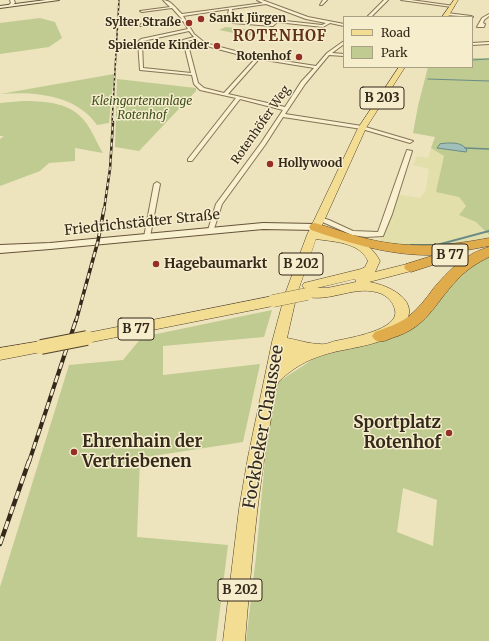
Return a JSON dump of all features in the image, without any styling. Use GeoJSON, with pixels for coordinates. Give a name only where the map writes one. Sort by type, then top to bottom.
{"type":"FeatureCollection","features":[{"type":"Feature","properties":{"kind":"highway"},"geometry":{"type":"LineString","coordinates":[[316,227],[357,241],[407,250],[451,250],[489,242]]}},
{"type":"Feature","properties":{"kind":"highway","name":"B 77"},"geometry":{"type":"LineString","coordinates":[[411,266],[489,242]]}},
{"type":"Feature","properties":{"kind":"highway","name":"B 77"},"geometry":{"type":"LineString","coordinates":[[411,266],[448,259],[489,248]]}},
{"type":"Feature","properties":{"kind":"highway"},"geometry":{"type":"LineString","coordinates":[[380,336],[410,325],[425,312],[447,282],[456,273],[467,263],[489,251]]}},
{"type":"Feature","properties":{"kind":"main road"},"geometry":{"type":"LineString","coordinates":[[446,15],[456,0]]}},
{"type":"Feature","properties":{"kind":"main road","name":"Fockbeker Chaussee"},"geometry":{"type":"LineString","coordinates":[[234,641],[248,509],[271,380],[291,294],[316,227],[362,128],[401,68]]}},
{"type":"Feature","properties":{"kind":"main road"},"geometry":{"type":"LineString","coordinates":[[308,291],[364,273],[370,270],[374,261],[372,254],[362,246],[316,227]]}},
{"type":"Feature","properties":{"kind":"main road","name":"B 77"},"geometry":{"type":"LineString","coordinates":[[0,354],[185,319],[411,266]]}},
{"type":"Feature","properties":{"kind":"main road"},"geometry":{"type":"LineString","coordinates":[[271,380],[289,365],[307,355],[321,350],[380,336],[394,328],[402,318],[403,312],[400,303],[387,291],[365,286],[328,293],[308,291]]}},
{"type":"Feature","properties":{"kind":"main road"},"geometry":{"type":"LineString","coordinates":[[278,347],[321,350]]}},
{"type":"Feature","properties":{"kind":"main road"},"geometry":{"type":"LineString","coordinates":[[278,347],[289,355],[307,355]]}},
{"type":"Feature","properties":{"kind":"street"},"geometry":{"type":"LineString","coordinates":[[9,0],[12,3]]}},
{"type":"Feature","properties":{"kind":"street"},"geometry":{"type":"LineString","coordinates":[[0,7],[12,3],[57,0]]}},
{"type":"Feature","properties":{"kind":"street"},"geometry":{"type":"LineString","coordinates":[[165,0],[182,15],[189,30],[196,38],[212,46],[258,58],[316,67]]}},
{"type":"Feature","properties":{"kind":"street"},"geometry":{"type":"LineString","coordinates":[[259,0],[302,16],[343,25]]}},
{"type":"Feature","properties":{"kind":"street"},"geometry":{"type":"LineString","coordinates":[[321,4],[325,0]]}},
{"type":"Feature","properties":{"kind":"street"},"geometry":{"type":"LineString","coordinates":[[370,16],[386,0]]}},
{"type":"Feature","properties":{"kind":"street"},"geometry":{"type":"LineString","coordinates":[[403,0],[452,6]]}},
{"type":"Feature","properties":{"kind":"street"},"geometry":{"type":"LineString","coordinates":[[182,15],[267,3]]}},
{"type":"Feature","properties":{"kind":"street"},"geometry":{"type":"LineString","coordinates":[[142,11],[174,7]]}},
{"type":"Feature","properties":{"kind":"street"},"geometry":{"type":"LineString","coordinates":[[231,9],[229,20],[233,22],[273,25],[276,21],[323,26],[330,22]]}},
{"type":"Feature","properties":{"kind":"street"},"geometry":{"type":"LineString","coordinates":[[446,15],[458,16]]}},
{"type":"Feature","properties":{"kind":"street"},"geometry":{"type":"LineString","coordinates":[[481,23],[483,19],[489,15]]}},
{"type":"Feature","properties":{"kind":"street"},"geometry":{"type":"LineString","coordinates":[[473,17],[489,20]]}},
{"type":"Feature","properties":{"kind":"street"},"geometry":{"type":"LineString","coordinates":[[141,25],[184,20]]}},
{"type":"Feature","properties":{"kind":"street"},"geometry":{"type":"LineString","coordinates":[[189,30],[142,40],[140,42],[141,69],[193,74]]}},
{"type":"Feature","properties":{"kind":"street"},"geometry":{"type":"LineString","coordinates":[[196,38],[185,40],[196,84],[202,89],[225,94],[285,112],[362,128],[410,141]]}},
{"type":"Feature","properties":{"kind":"street","name":"Rotenhöfer Weg"},"geometry":{"type":"LineString","coordinates":[[211,230],[219,204],[304,83],[328,54],[343,43]]}},
{"type":"Feature","properties":{"kind":"street"},"geometry":{"type":"LineString","coordinates":[[473,44],[489,43]]}},
{"type":"Feature","properties":{"kind":"street"},"geometry":{"type":"LineString","coordinates":[[328,54],[343,55]]}},
{"type":"Feature","properties":{"kind":"street"},"geometry":{"type":"LineString","coordinates":[[225,94],[258,58]]}},
{"type":"Feature","properties":{"kind":"street"},"geometry":{"type":"LineString","coordinates":[[190,160],[239,98]]}},
{"type":"Feature","properties":{"kind":"street"},"geometry":{"type":"LineString","coordinates":[[316,227],[330,222],[350,233],[361,235],[381,234],[390,212],[397,185],[409,152]]}},
{"type":"Feature","properties":{"kind":"street"},"geometry":{"type":"LineString","coordinates":[[147,237],[157,184]]}},
{"type":"Feature","properties":{"kind":"street","name":"Friedrichstädter Straße"},"geometry":{"type":"LineString","coordinates":[[0,249],[263,226],[316,227]]}},
{"type":"Feature","properties":{"kind":"shaded area"},"geometry":{"type":"Polygon","coordinates":[[[431,148],[444,156],[459,197],[466,206],[459,215],[476,222],[489,237],[469,242],[435,247],[379,243],[395,194],[420,198],[426,190],[429,169],[413,165],[417,156],[428,158],[431,148]]]}},
{"type":"Feature","properties":{"kind":"green space"},"geometry":{"type":"Polygon","coordinates":[[[40,18],[55,22],[62,38],[49,47],[0,54],[0,23],[40,18]]]}},
{"type":"Feature","properties":{"kind":"green space"},"geometry":{"type":"Polygon","coordinates":[[[225,27],[256,30],[249,36],[219,30],[225,27]]]}},
{"type":"Feature","properties":{"kind":"green space"},"geometry":{"type":"Polygon","coordinates":[[[473,58],[489,58],[489,235],[476,222],[459,215],[466,206],[459,197],[436,192],[444,156],[431,148],[435,137],[413,133],[428,68],[473,68],[473,58]]]}},
{"type":"Feature","properties":{"kind":"green space"},"geometry":{"type":"Polygon","coordinates":[[[114,74],[109,123],[97,125],[78,107],[54,97],[27,93],[0,94],[114,74]]]}},
{"type":"Feature","properties":{"kind":"green space","name":"Kleingartenanlage Rotenhof"},"geometry":{"type":"Polygon","coordinates":[[[117,79],[196,88],[196,91],[139,151],[115,147],[117,79]]]}},
{"type":"Feature","properties":{"kind":"green space"},"geometry":{"type":"Polygon","coordinates":[[[38,101],[70,109],[82,118],[88,126],[103,153],[75,148],[75,161],[49,163],[40,171],[0,186],[0,139],[4,136],[0,136],[0,103],[38,101]]]}},
{"type":"Feature","properties":{"kind":"green space"},"geometry":{"type":"Polygon","coordinates":[[[489,254],[489,641],[246,641],[256,557],[268,427],[275,384],[315,358],[376,341],[411,326],[432,311],[455,278],[489,254]],[[403,488],[397,532],[433,546],[437,500],[403,488]]]}},
{"type":"Feature","properties":{"kind":"green space"},"geometry":{"type":"Polygon","coordinates":[[[272,310],[264,337],[163,346],[163,375],[260,364],[243,442],[140,458],[137,537],[228,545],[216,641],[0,641],[0,587],[69,365],[123,360],[142,337],[272,310]]]}},
{"type":"Feature","properties":{"kind":"water"},"geometry":{"type":"Polygon","coordinates":[[[456,143],[467,150],[466,152],[437,148],[440,144],[456,143]]]}},
{"type":"Feature","properties":{"kind":"waterway"},"geometry":{"type":"LineString","coordinates":[[473,60],[489,59]]}},
{"type":"Feature","properties":{"kind":"waterway"},"geometry":{"type":"LineString","coordinates":[[428,79],[489,81]]}},
{"type":"Feature","properties":{"kind":"waterway"},"geometry":{"type":"LineString","coordinates":[[465,148],[489,149]]}},
{"type":"Feature","properties":{"kind":"waterway"},"geometry":{"type":"LineString","coordinates":[[411,245],[437,245],[489,231]]}},
{"type":"Feature","properties":{"kind":"railway"},"geometry":{"type":"LineString","coordinates":[[112,123],[119,0]]}},
{"type":"Feature","properties":{"kind":"railway"},"geometry":{"type":"LineString","coordinates":[[104,210],[110,169],[113,122]]}},
{"type":"Feature","properties":{"kind":"railway"},"geometry":{"type":"LineString","coordinates":[[76,321],[98,241],[104,209]]}},
{"type":"Feature","properties":{"kind":"railway"},"geometry":{"type":"LineString","coordinates":[[29,462],[76,320]]}},
{"type":"Feature","properties":{"kind":"railway"},"geometry":{"type":"LineString","coordinates":[[0,544],[29,461]]}},
{"type":"Feature","properties":{"kind":"place","name":"Sankt Jürgen"},"geometry":{"type":"Point","coordinates":[201,19]}},
{"type":"Feature","properties":{"kind":"place","name":"Sylter Straße"},"geometry":{"type":"Point","coordinates":[189,23]}},
{"type":"Feature","properties":{"kind":"place","name":"Spielende Kinder"},"geometry":{"type":"Point","coordinates":[217,46]}},
{"type":"Feature","properties":{"kind":"place","name":"Rotenhof"},"geometry":{"type":"Point","coordinates":[299,57]}},
{"type":"Feature","properties":{"kind":"place","name":"Hollywood"},"geometry":{"type":"Point","coordinates":[270,164]}},
{"type":"Feature","properties":{"kind":"place","name":"Hagebaumarkt"},"geometry":{"type":"Point","coordinates":[156,264]}},
{"type":"Feature","properties":{"kind":"place","name":"Sportplatz Rotenhof"},"geometry":{"type":"Point","coordinates":[449,433]}},
{"type":"Feature","properties":{"kind":"place","name":"Ehrenhain der Vertriebenen"},"geometry":{"type":"Point","coordinates":[74,452]}},
{"type":"Feature","properties":{"kind":"district","name":"ROTENHOF"},"geometry":{"type":"Point","coordinates":[280,37]}}]}
